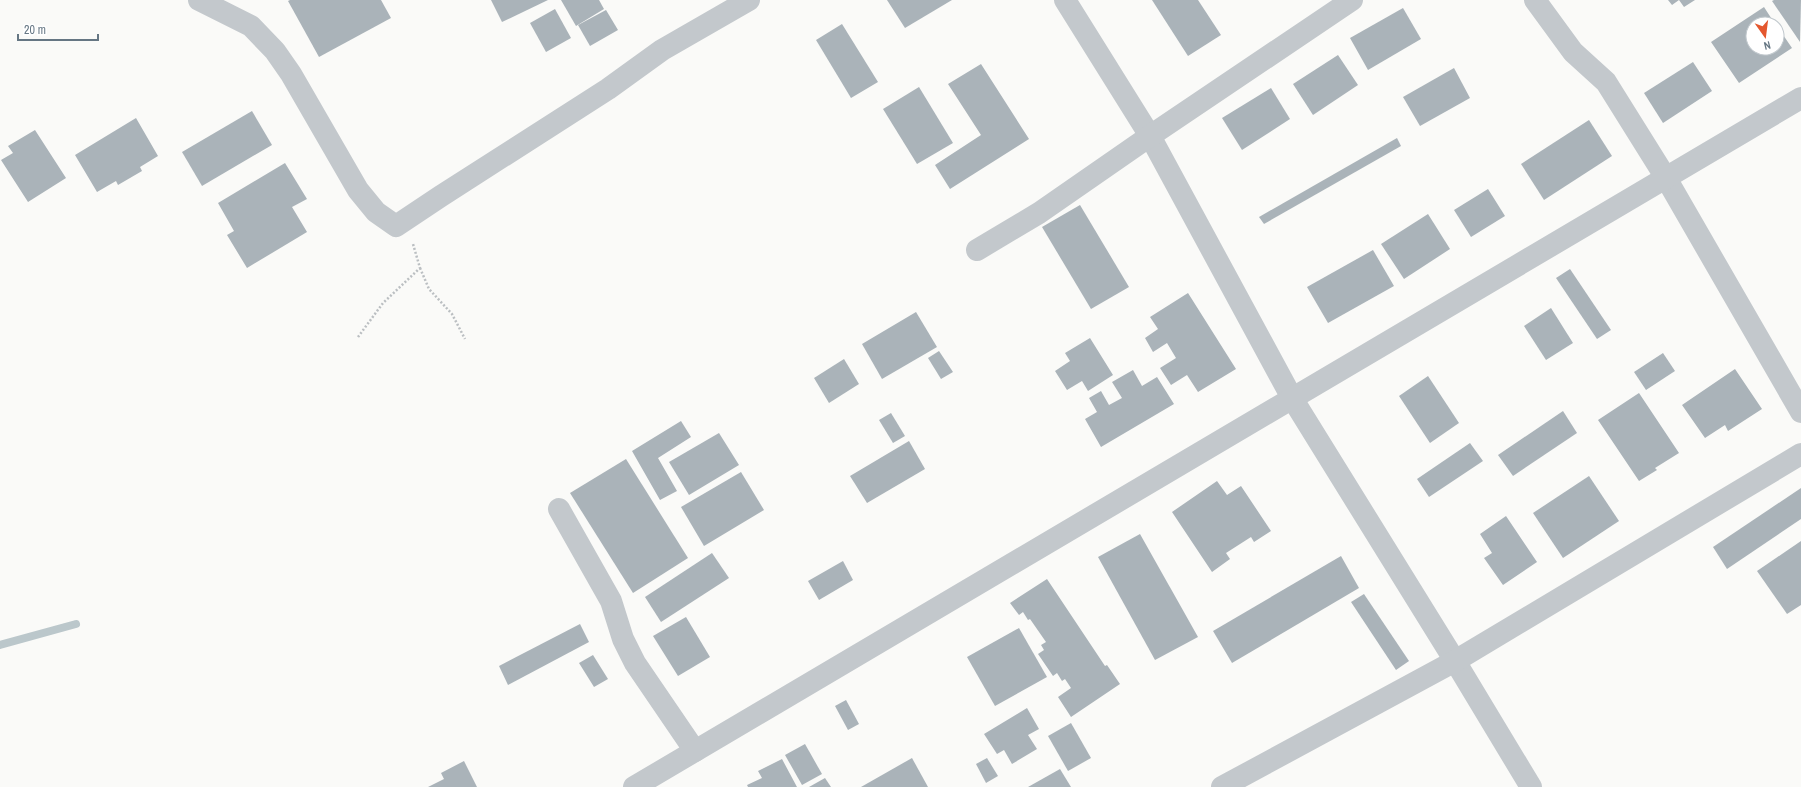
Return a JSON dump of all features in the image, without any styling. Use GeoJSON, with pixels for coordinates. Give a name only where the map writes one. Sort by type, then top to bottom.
{"type":"FeatureCollection","features":[{"type":"Feature","properties":{"kind":"street"},"geometry":{"type":"LineString","coordinates":[[199,0],[251,26],[275,51],[291,74],[358,190],[376,212],[396,226],[608,89],[662,50],[749,0]]}},
{"type":"Feature","properties":{"kind":"street"},"geometry":{"type":"LineString","coordinates":[[1066,0],[1150,136],[1292,398],[1455,661],[1531,787]]}},
{"type":"Feature","properties":{"kind":"street"},"geometry":{"type":"LineString","coordinates":[[977,250],[1039,213],[1150,136],[1352,0]]}},
{"type":"Feature","properties":{"kind":"street"},"geometry":{"type":"LineString","coordinates":[[1535,0],[1573,52],[1606,82],[1666,178],[1801,412]]}},
{"type":"Feature","properties":{"kind":"street"},"geometry":{"type":"LineString","coordinates":[[634,787],[1801,98]]}},
{"type":"Feature","properties":{"kind":"street"},"geometry":{"type":"LineString","coordinates":[[1222,787],[1455,661],[1801,454]]}},
{"type":"Feature","properties":{"kind":"street"},"geometry":{"type":"LineString","coordinates":[[559,509],[611,601],[623,638],[635,663],[695,751]]}},
{"type":"Feature","properties":{"kind":"path"},"geometry":{"type":"LineString","coordinates":[[396,226],[414,246],[420,268],[429,289],[452,314],[465,339]]}},
{"type":"Feature","properties":{"kind":"path"},"geometry":{"type":"LineString","coordinates":[[358,337],[383,303],[420,268]]}},
{"type":"Feature","properties":{"kind":"building"},"geometry":{"type":"Polygon","coordinates":[[[381,0],[391,18],[319,57],[288,1],[381,0]]]}},
{"type":"Feature","properties":{"kind":"building"},"geometry":{"type":"Polygon","coordinates":[[[491,0],[548,0],[502,22],[491,0]]]}},
{"type":"Feature","properties":{"kind":"building"},"geometry":{"type":"Polygon","coordinates":[[[561,0],[599,0],[604,9],[576,26],[561,0]]]}},
{"type":"Feature","properties":{"kind":"building"},"geometry":{"type":"Polygon","coordinates":[[[887,0],[952,0],[905,28],[887,0]]]}},
{"type":"Feature","properties":{"kind":"building"},"geometry":{"type":"Polygon","coordinates":[[[1152,0],[1198,0],[1221,35],[1188,56],[1152,0]]]}},
{"type":"Feature","properties":{"kind":"building"},"geometry":{"type":"Polygon","coordinates":[[[1668,0],[1679,0],[1672,5],[1668,0]]]}},
{"type":"Feature","properties":{"kind":"building"},"geometry":{"type":"Polygon","coordinates":[[[1679,0],[1695,0],[1684,7],[1679,0]]]}},
{"type":"Feature","properties":{"kind":"building"},"geometry":{"type":"Polygon","coordinates":[[[1801,0],[1800,42],[1785,20],[1785,16],[1782,16],[1772,1],[1801,0]]]}},
{"type":"Feature","properties":{"kind":"building"},"geometry":{"type":"Polygon","coordinates":[[[1764,7],[1770,16],[1750,16],[1764,7]]]}},
{"type":"Feature","properties":{"kind":"building"},"geometry":{"type":"Polygon","coordinates":[[[1403,8],[1421,39],[1368,70],[1350,38],[1403,8]]]}},
{"type":"Feature","properties":{"kind":"building"},"geometry":{"type":"Polygon","coordinates":[[[555,9],[571,38],[546,52],[530,23],[555,9]]]}},
{"type":"Feature","properties":{"kind":"building"},"geometry":{"type":"Polygon","coordinates":[[[606,10],[618,30],[590,46],[578,25],[606,10]]]}},
{"type":"Feature","properties":{"kind":"building"},"geometry":{"type":"Polygon","coordinates":[[[1745,20],[1745,56],[1780,56],[1739,83],[1711,42],[1745,20]]]}},
{"type":"Feature","properties":{"kind":"building"},"geometry":{"type":"Polygon","coordinates":[[[842,24],[878,82],[851,98],[816,40],[842,24]]]}},
{"type":"Feature","properties":{"kind":"building"},"geometry":{"type":"Polygon","coordinates":[[[1785,38],[1792,48],[1785,53],[1785,38]]]}},
{"type":"Feature","properties":{"kind":"building"},"geometry":{"type":"Polygon","coordinates":[[[1338,55],[1358,85],[1313,115],[1293,84],[1338,55]]]}},
{"type":"Feature","properties":{"kind":"building"},"geometry":{"type":"Polygon","coordinates":[[[1693,62],[1712,91],[1663,123],[1644,93],[1693,62]]]}},
{"type":"Feature","properties":{"kind":"building"},"geometry":{"type":"Polygon","coordinates":[[[981,64],[1029,139],[950,189],[935,165],[981,135],[948,84],[981,64]]]}},
{"type":"Feature","properties":{"kind":"building"},"geometry":{"type":"Polygon","coordinates":[[[1454,68],[1470,98],[1420,126],[1403,97],[1454,68]]]}},
{"type":"Feature","properties":{"kind":"building"},"geometry":{"type":"Polygon","coordinates":[[[919,87],[953,143],[917,164],[883,109],[919,87]]]}},
{"type":"Feature","properties":{"kind":"building"},"geometry":{"type":"Polygon","coordinates":[[[1271,88],[1290,119],[1242,150],[1222,118],[1271,88]]]}},
{"type":"Feature","properties":{"kind":"building"},"geometry":{"type":"Polygon","coordinates":[[[252,111],[272,145],[202,186],[182,152],[252,111]]]}},
{"type":"Feature","properties":{"kind":"building"},"geometry":{"type":"Polygon","coordinates":[[[136,118],[158,156],[140,167],[142,171],[118,185],[116,181],[97,192],[75,155],[136,118]]]}},
{"type":"Feature","properties":{"kind":"building"},"geometry":{"type":"Polygon","coordinates":[[[1589,120],[1612,156],[1544,200],[1521,164],[1589,120]]]}},
{"type":"Feature","properties":{"kind":"building"},"geometry":{"type":"Polygon","coordinates":[[[35,130],[66,178],[28,202],[1,160],[13,153],[8,146],[35,130]]]}},
{"type":"Feature","properties":{"kind":"building"},"geometry":{"type":"Polygon","coordinates":[[[1397,138],[1401,146],[1264,224],[1259,217],[1397,138]]]}},
{"type":"Feature","properties":{"kind":"building"},"geometry":{"type":"Polygon","coordinates":[[[285,163],[307,199],[292,207],[307,232],[247,268],[227,235],[234,231],[218,203],[285,163]]]}},
{"type":"Feature","properties":{"kind":"building"},"geometry":{"type":"Polygon","coordinates":[[[1488,189],[1505,216],[1471,237],[1454,210],[1488,189]]]}},
{"type":"Feature","properties":{"kind":"building"},"geometry":{"type":"Polygon","coordinates":[[[1080,205],[1129,287],[1091,309],[1042,227],[1080,205]]]}},
{"type":"Feature","properties":{"kind":"building"},"geometry":{"type":"Polygon","coordinates":[[[1428,214],[1450,249],[1404,279],[1381,244],[1428,214]]]}},
{"type":"Feature","properties":{"kind":"building"},"geometry":{"type":"Polygon","coordinates":[[[1373,250],[1394,286],[1328,323],[1307,287],[1373,250]]]}},
{"type":"Feature","properties":{"kind":"building"},"geometry":{"type":"Polygon","coordinates":[[[1570,269],[1611,330],[1597,339],[1556,278],[1570,269]]]}},
{"type":"Feature","properties":{"kind":"building"},"geometry":{"type":"Polygon","coordinates":[[[1188,293],[1236,369],[1198,392],[1187,375],[1171,385],[1160,368],[1176,358],[1167,343],[1153,352],[1145,338],[1158,329],[1150,317],[1188,293]]]}},
{"type":"Feature","properties":{"kind":"building"},"geometry":{"type":"Polygon","coordinates":[[[1551,308],[1573,343],[1546,360],[1524,326],[1551,308]]]}},
{"type":"Feature","properties":{"kind":"building"},"geometry":{"type":"Polygon","coordinates":[[[916,312],[937,347],[882,379],[862,344],[916,312]]]}},
{"type":"Feature","properties":{"kind":"building"},"geometry":{"type":"Polygon","coordinates":[[[1090,338],[1113,375],[1088,391],[1082,381],[1067,390],[1055,371],[1070,361],[1065,353],[1090,338]]]}},
{"type":"Feature","properties":{"kind":"building"},"geometry":{"type":"Polygon","coordinates":[[[939,351],[953,372],[941,379],[928,358],[939,351]]]}},
{"type":"Feature","properties":{"kind":"building"},"geometry":{"type":"Polygon","coordinates":[[[1663,353],[1675,371],[1646,390],[1634,372],[1663,353]]]}},
{"type":"Feature","properties":{"kind":"building"},"geometry":{"type":"Polygon","coordinates":[[[844,359],[859,384],[829,403],[814,378],[844,359]]]}},
{"type":"Feature","properties":{"kind":"building"},"geometry":{"type":"Polygon","coordinates":[[[1735,369],[1762,409],[1728,431],[1725,425],[1705,438],[1682,405],[1735,369]]]}},
{"type":"Feature","properties":{"kind":"building"},"geometry":{"type":"Polygon","coordinates":[[[1133,370],[1142,386],[1157,377],[1174,404],[1101,447],[1085,419],[1097,412],[1089,398],[1101,391],[1109,405],[1122,398],[1112,382],[1133,370]]]}},
{"type":"Feature","properties":{"kind":"building"},"geometry":{"type":"Polygon","coordinates":[[[1428,376],[1459,423],[1430,443],[1399,396],[1428,376]]]}},
{"type":"Feature","properties":{"kind":"building"},"geometry":{"type":"Polygon","coordinates":[[[1639,393],[1679,453],[1655,468],[1657,470],[1639,481],[1598,420],[1639,393]]]}},
{"type":"Feature","properties":{"kind":"building"},"geometry":{"type":"Polygon","coordinates":[[[1563,411],[1577,433],[1513,476],[1498,455],[1563,411]]]}},
{"type":"Feature","properties":{"kind":"building"},"geometry":{"type":"Polygon","coordinates":[[[891,413],[905,436],[893,443],[879,420],[891,413]]]}},
{"type":"Feature","properties":{"kind":"building"},"geometry":{"type":"Polygon","coordinates":[[[681,421],[691,437],[658,458],[677,491],[660,500],[632,451],[681,421]]]}},
{"type":"Feature","properties":{"kind":"building"},"geometry":{"type":"Polygon","coordinates":[[[719,433],[739,465],[689,495],[669,462],[719,433]]]}},
{"type":"Feature","properties":{"kind":"building"},"geometry":{"type":"Polygon","coordinates":[[[909,441],[925,469],[867,503],[850,476],[909,441]]]}},
{"type":"Feature","properties":{"kind":"building"},"geometry":{"type":"Polygon","coordinates":[[[1470,443],[1483,461],[1429,497],[1417,479],[1470,443]]]}},
{"type":"Feature","properties":{"kind":"building"},"geometry":{"type":"Polygon","coordinates":[[[626,459],[688,558],[633,593],[570,493],[626,459]]]}},
{"type":"Feature","properties":{"kind":"building"},"geometry":{"type":"Polygon","coordinates":[[[741,472],[764,510],[704,546],[681,507],[741,472]]]}},
{"type":"Feature","properties":{"kind":"building"},"geometry":{"type":"Polygon","coordinates":[[[1589,476],[1619,521],[1563,558],[1533,513],[1589,476]]]}},
{"type":"Feature","properties":{"kind":"building"},"geometry":{"type":"Polygon","coordinates":[[[1217,481],[1227,495],[1241,486],[1271,531],[1254,542],[1251,537],[1226,553],[1230,559],[1212,572],[1172,512],[1217,481]]]}},
{"type":"Feature","properties":{"kind":"building"},"geometry":{"type":"Polygon","coordinates":[[[1801,488],[1801,519],[1727,569],[1713,547],[1801,488]]]}},
{"type":"Feature","properties":{"kind":"building"},"geometry":{"type":"Polygon","coordinates":[[[1506,516],[1537,562],[1503,585],[1484,558],[1492,553],[1480,534],[1506,516]]]}},
{"type":"Feature","properties":{"kind":"building"},"geometry":{"type":"Polygon","coordinates":[[[1140,534],[1198,637],[1155,660],[1098,557],[1140,534]]]}},
{"type":"Feature","properties":{"kind":"building"},"geometry":{"type":"Polygon","coordinates":[[[1801,541],[1801,605],[1787,614],[1757,571],[1801,541]]]}},
{"type":"Feature","properties":{"kind":"building"},"geometry":{"type":"Polygon","coordinates":[[[712,553],[729,578],[661,622],[645,597],[712,553]]]}},
{"type":"Feature","properties":{"kind":"building"},"geometry":{"type":"Polygon","coordinates":[[[1341,556],[1359,588],[1232,663],[1213,631],[1341,556]]]}},
{"type":"Feature","properties":{"kind":"building"},"geometry":{"type":"Polygon","coordinates":[[[843,561],[853,580],[819,600],[808,581],[843,561]]]}},
{"type":"Feature","properties":{"kind":"building"},"geometry":{"type":"Polygon","coordinates":[[[1047,579],[1105,666],[1107,665],[1120,684],[1071,717],[1058,697],[1071,688],[1065,679],[1062,681],[1057,673],[1053,676],[1038,654],[1044,650],[1041,645],[1046,642],[1030,619],[1028,620],[1023,612],[1019,615],[1010,603],[1047,579]]]}},
{"type":"Feature","properties":{"kind":"building"},"geometry":{"type":"Polygon","coordinates":[[[1364,594],[1409,661],[1396,670],[1351,602],[1364,594]]]}},
{"type":"Feature","properties":{"kind":"building"},"geometry":{"type":"Polygon","coordinates":[[[686,617],[710,657],[678,676],[653,636],[686,617]]]}},
{"type":"Feature","properties":{"kind":"building"},"geometry":{"type":"Polygon","coordinates":[[[580,624],[589,642],[508,685],[499,666],[580,624]]]}},
{"type":"Feature","properties":{"kind":"building"},"geometry":{"type":"Polygon","coordinates":[[[1019,628],[1047,677],[995,706],[967,657],[1019,628]]]}},
{"type":"Feature","properties":{"kind":"building"},"geometry":{"type":"Polygon","coordinates":[[[593,655],[608,679],[594,687],[579,663],[593,655]]]}},
{"type":"Feature","properties":{"kind":"building"},"geometry":{"type":"Polygon","coordinates":[[[846,700],[859,724],[848,730],[835,706],[846,700]]]}},
{"type":"Feature","properties":{"kind":"building"},"geometry":{"type":"Polygon","coordinates":[[[1027,708],[1039,729],[1028,735],[1037,749],[1012,764],[1004,750],[997,754],[984,734],[1027,708]]]}},
{"type":"Feature","properties":{"kind":"building"},"geometry":{"type":"Polygon","coordinates":[[[1071,723],[1091,758],[1068,771],[1048,736],[1071,723]]]}},
{"type":"Feature","properties":{"kind":"building"},"geometry":{"type":"Polygon","coordinates":[[[805,744],[822,774],[802,785],[785,755],[805,744]]]}},
{"type":"Feature","properties":{"kind":"building"},"geometry":{"type":"Polygon","coordinates":[[[912,758],[928,787],[861,787],[912,758]]]}},
{"type":"Feature","properties":{"kind":"building"},"geometry":{"type":"Polygon","coordinates":[[[987,758],[998,776],[986,783],[976,764],[987,758]]]}},
{"type":"Feature","properties":{"kind":"building"},"geometry":{"type":"Polygon","coordinates":[[[782,759],[797,787],[748,787],[747,785],[762,778],[758,771],[782,759]]]}},
{"type":"Feature","properties":{"kind":"building"},"geometry":{"type":"Polygon","coordinates":[[[464,761],[477,787],[428,787],[444,779],[441,773],[464,761]]]}},
{"type":"Feature","properties":{"kind":"building"},"geometry":{"type":"Polygon","coordinates":[[[1060,769],[1071,787],[1028,787],[1060,769]]]}},
{"type":"Feature","properties":{"kind":"building"},"geometry":{"type":"Polygon","coordinates":[[[825,778],[831,787],[809,787],[825,778]]]}},
{"type":"Feature","properties":{"kind":"waterway"},"geometry":{"type":"LineString","coordinates":[[0,645],[76,624]]}}]}
